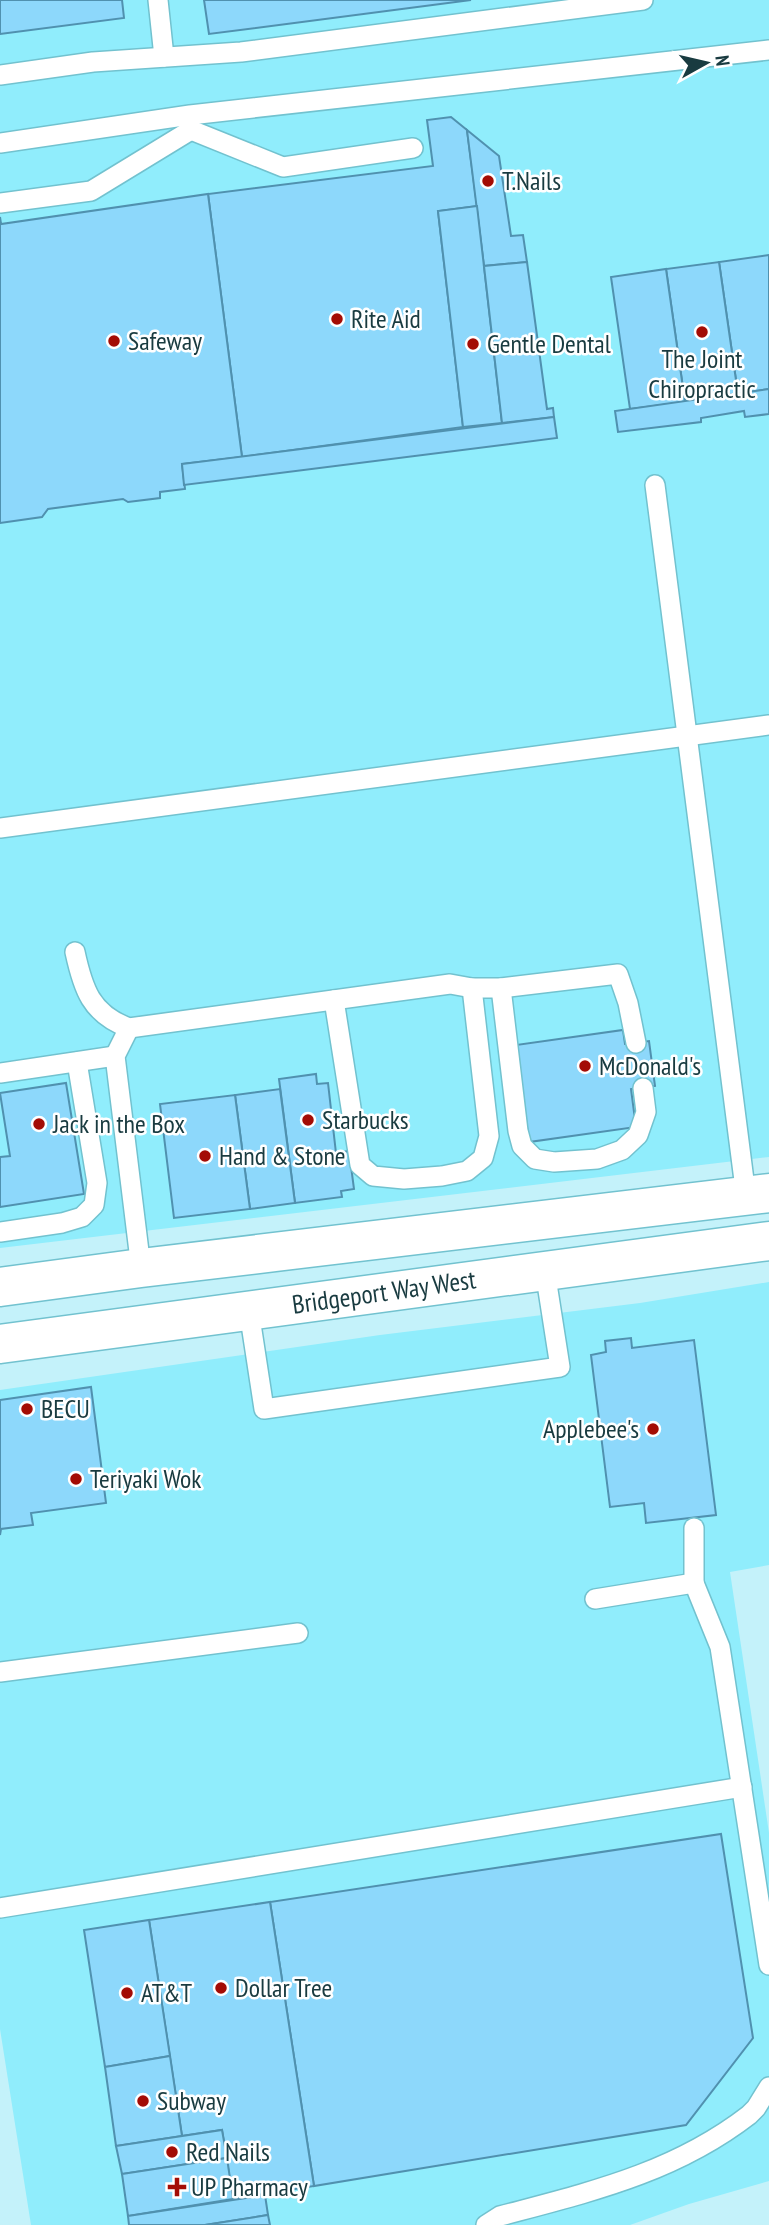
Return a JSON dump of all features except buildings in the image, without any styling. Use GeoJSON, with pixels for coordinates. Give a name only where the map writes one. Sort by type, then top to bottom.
{"type":"FeatureCollection","features":[{"type":"Feature","properties":{"kind":"main road","name":"Bridgeport Way West"},"geometry":{"type":"LineString","coordinates":[[0,1287],[757,1195]]}},
{"type":"Feature","properties":{"kind":"main road","name":"Bridgeport Way West"},"geometry":{"type":"LineString","coordinates":[[0,1344],[769,1241]]}},
{"type":"Feature","properties":{"kind":"lane"},"geometry":{"type":"LineString","coordinates":[[158,0],[164,57]]}},
{"type":"Feature","properties":{"kind":"lane"},"geometry":{"type":"LineString","coordinates":[[0,75],[93,62],[241,52],[561,5],[643,0]]}},
{"type":"Feature","properties":{"kind":"lane"},"geometry":{"type":"LineString","coordinates":[[0,143],[191,123],[769,50]]}},
{"type":"Feature","properties":{"kind":"lane"},"geometry":{"type":"LineString","coordinates":[[191,123],[283,167],[413,148]]}},
{"type":"Feature","properties":{"kind":"lane"},"geometry":{"type":"LineString","coordinates":[[0,203],[90,191],[191,123]]}},
{"type":"Feature","properties":{"kind":"lane"},"geometry":{"type":"LineString","coordinates":[[655,485],[688,737],[757,1195]]}},
{"type":"Feature","properties":{"kind":"lane"},"geometry":{"type":"LineString","coordinates":[[0,828],[769,726]]}},
{"type":"Feature","properties":{"kind":"lane"},"geometry":{"type":"LineString","coordinates":[[75,952],[79,971],[92,1002],[110,1020],[128,1028],[450,984],[472,988],[501,988],[618,974],[628,1003],[636,1043]]}},
{"type":"Feature","properties":{"kind":"lane"},"geometry":{"type":"LineString","coordinates":[[334,1000],[360,1165],[373,1176],[404,1180],[467,1171],[483,1158],[489,1136],[472,988]]}},
{"type":"Feature","properties":{"kind":"lane"},"geometry":{"type":"LineString","coordinates":[[501,988],[518,1130],[522,1146],[535,1159],[554,1163],[597,1159],[622,1150],[638,1135],[642,1124],[646,1112],[643,1088]]}},
{"type":"Feature","properties":{"kind":"lane"},"geometry":{"type":"LineString","coordinates":[[128,1028],[115,1056],[141,1268]]}},
{"type":"Feature","properties":{"kind":"lane"},"geometry":{"type":"LineString","coordinates":[[0,1073],[115,1056]]}},
{"type":"Feature","properties":{"kind":"lane"},"geometry":{"type":"LineString","coordinates":[[0,1232],[62,1223],[82,1217],[93,1205],[97,1183],[77,1062]]}},
{"type":"Feature","properties":{"kind":"lane"},"geometry":{"type":"LineString","coordinates":[[249,1311],[264,1409],[560,1367],[545,1271]]}},
{"type":"Feature","properties":{"kind":"lane"},"geometry":{"type":"LineString","coordinates":[[694,1528],[694,1583],[720,1647],[769,1965]]}},
{"type":"Feature","properties":{"kind":"lane"},"geometry":{"type":"LineString","coordinates":[[595,1599],[694,1583]]}},
{"type":"Feature","properties":{"kind":"lane"},"geometry":{"type":"LineString","coordinates":[[0,1672],[298,1633]]}},
{"type":"Feature","properties":{"kind":"lane"},"geometry":{"type":"LineString","coordinates":[[0,1908],[742,1787]]}},
{"type":"Feature","properties":{"kind":"lane"},"geometry":{"type":"LineString","coordinates":[[486,2225],[500,2216],[620,2183],[690,2154],[749,2115],[769,2087]]}},
{"type":"Feature","properties":{"kind":"shaded area"},"geometry":{"type":"Polygon","coordinates":[[[0,0],[769,0],[769,1157],[0,1248],[0,0]]]}},
{"type":"Feature","properties":{"kind":"shaded area"},"geometry":{"type":"Polygon","coordinates":[[[769,1282],[769,1565],[730,1572],[769,1833],[769,2181],[689,2204],[630,2225],[31,2225],[0,2029],[0,1390],[380,1335],[640,1303],[769,1282]]]}},
{"type":"Feature","properties":{"kind":"place","name":"T.Nails"},"geometry":{"type":"Point","coordinates":[488,181]}},
{"type":"Feature","properties":{"kind":"place","name":"Rite Aid"},"geometry":{"type":"Point","coordinates":[337,319]}},
{"type":"Feature","properties":{"kind":"place","name":"The Joint Chiropractic"},"geometry":{"type":"Point","coordinates":[702,332]}},
{"type":"Feature","properties":{"kind":"place","name":"Safeway"},"geometry":{"type":"Point","coordinates":[114,341]}},
{"type":"Feature","properties":{"kind":"place","name":"Gentle Dental"},"geometry":{"type":"Point","coordinates":[473,344]}},
{"type":"Feature","properties":{"kind":"place","name":"McDonald's"},"geometry":{"type":"Point","coordinates":[585,1066]}},
{"type":"Feature","properties":{"kind":"place","name":"Starbucks"},"geometry":{"type":"Point","coordinates":[308,1120]}},
{"type":"Feature","properties":{"kind":"place","name":"Jack in the Box"},"geometry":{"type":"Point","coordinates":[39,1124]}},
{"type":"Feature","properties":{"kind":"place","name":"Hand & Stone"},"geometry":{"type":"Point","coordinates":[205,1156]}},
{"type":"Feature","properties":{"kind":"place","name":"BECU"},"geometry":{"type":"Point","coordinates":[27,1409]}},
{"type":"Feature","properties":{"kind":"place","name":"Applebee's"},"geometry":{"type":"Point","coordinates":[653,1429]}},
{"type":"Feature","properties":{"kind":"place","name":"Teriyaki Wok"},"geometry":{"type":"Point","coordinates":[76,1479]}},
{"type":"Feature","properties":{"kind":"place","name":"Dollar Tree"},"geometry":{"type":"Point","coordinates":[221,1988]}},
{"type":"Feature","properties":{"kind":"place","name":"AT&T"},"geometry":{"type":"Point","coordinates":[127,1993]}},
{"type":"Feature","properties":{"kind":"place","name":"Subway"},"geometry":{"type":"Point","coordinates":[143,2101]}},
{"type":"Feature","properties":{"kind":"place","name":"Red Nails"},"geometry":{"type":"Point","coordinates":[172,2152]}},
{"type":"Feature","properties":{"kind":"place","name":"UP Pharmacy"},"geometry":{"type":"Point","coordinates":[177,2187]}}]}
